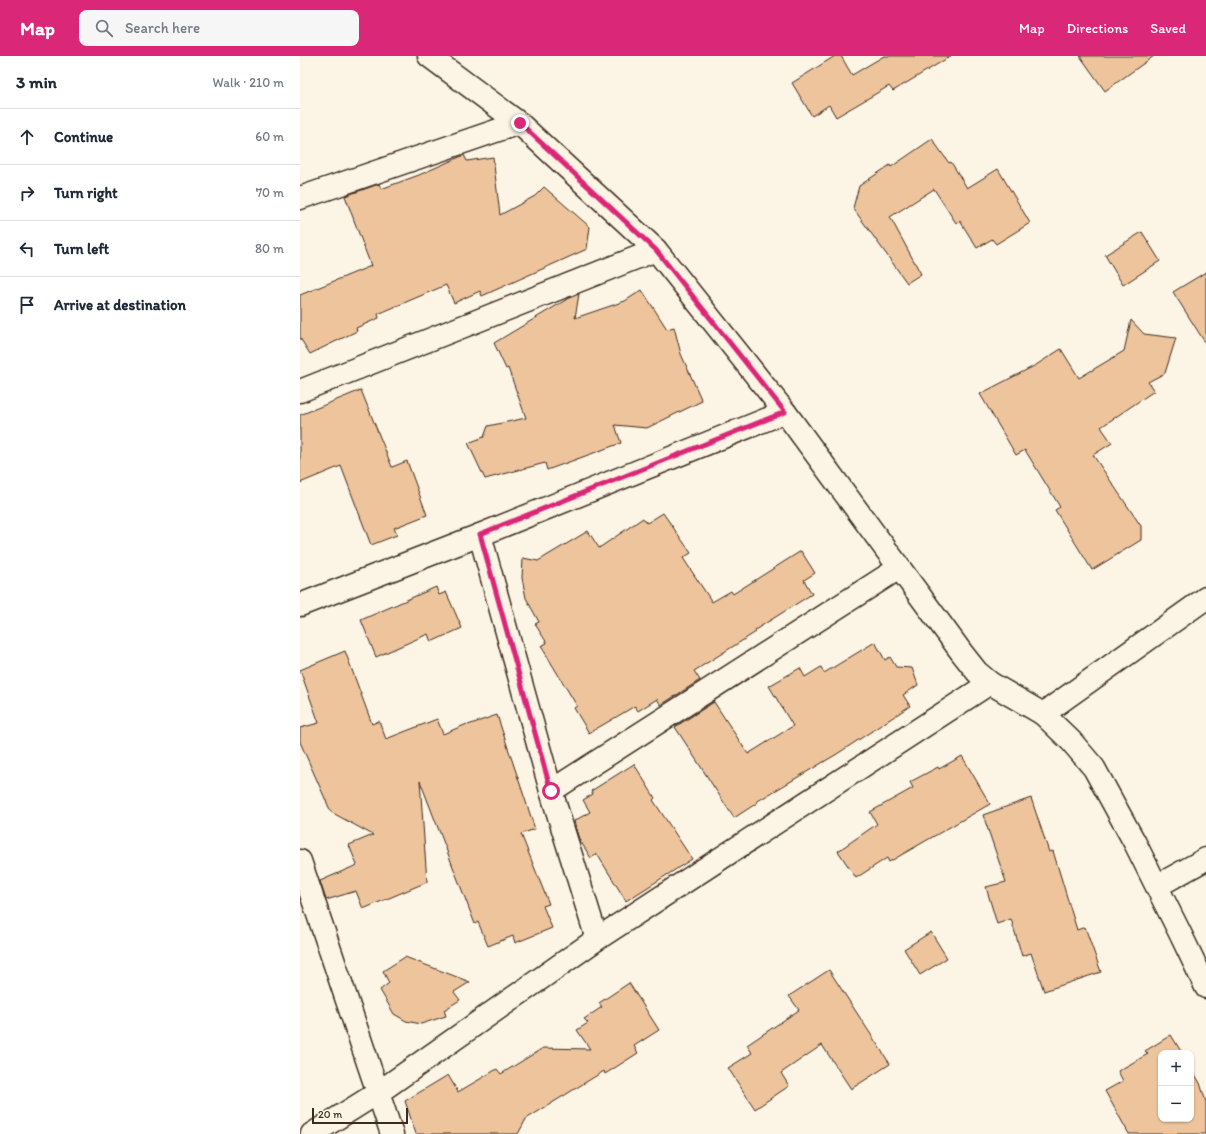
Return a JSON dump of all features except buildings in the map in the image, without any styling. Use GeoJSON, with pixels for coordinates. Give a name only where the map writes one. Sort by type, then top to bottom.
{"type":"FeatureCollection","features":[{"type":"Feature","properties":{"kind":"street"},"geometry":{"type":"LineString","coordinates":[[429,56],[520,123],[656,250],[785,412],[977,672],[990,683],[1043,714],[1071,741],[1094,768],[1157,886],[1206,987]]}},
{"type":"Feature","properties":{"kind":"street"},"geometry":{"type":"LineString","coordinates":[[300,198],[520,123]]}},
{"type":"Feature","properties":{"kind":"street"},"geometry":{"type":"LineString","coordinates":[[300,391],[656,250]]}},
{"type":"Feature","properties":{"kind":"street"},"geometry":{"type":"LineString","coordinates":[[300,605],[785,412]]}},
{"type":"Feature","properties":{"kind":"street"},"geometry":{"type":"LineString","coordinates":[[480,534],[551,791],[597,939]]}},
{"type":"Feature","properties":{"kind":"street"},"geometry":{"type":"LineString","coordinates":[[551,791],[899,568]]}},
{"type":"Feature","properties":{"kind":"street"},"geometry":{"type":"LineString","coordinates":[[1043,714],[1206,598]]}},
{"type":"Feature","properties":{"kind":"street"},"geometry":{"type":"LineString","coordinates":[[312,1134],[379,1092],[597,939],[990,683]]}},
{"type":"Feature","properties":{"kind":"street"},"geometry":{"type":"LineString","coordinates":[[1157,886],[1206,858]]}},
{"type":"Feature","properties":{"kind":"street"},"geometry":{"type":"LineString","coordinates":[[300,861],[392,1134]]}},
{"type":"Feature","properties":{"kind":"route"},"geometry":{"type":"LineString","coordinates":[[520,123],[656,250],[785,412],[480,534],[551,791]]}}]}
